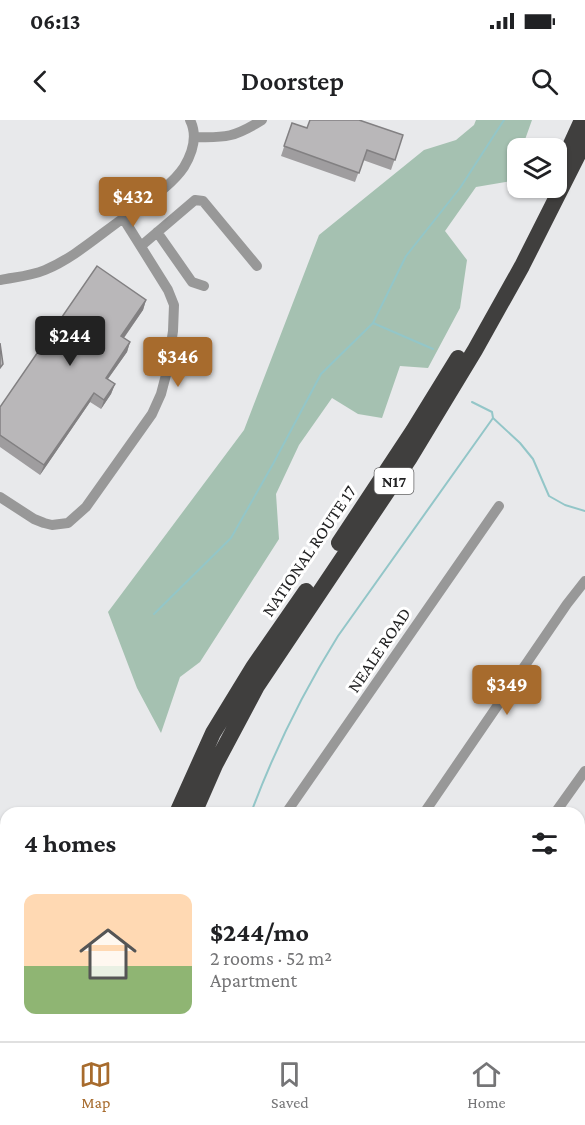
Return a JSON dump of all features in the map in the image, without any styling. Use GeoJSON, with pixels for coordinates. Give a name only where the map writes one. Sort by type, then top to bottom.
{"type":"FeatureCollection","features":[{"type":"Feature","properties":{"kind":"highway"},"geometry":{"type":"LineString","coordinates":[[567,151],[582,120]]}},
{"type":"Feature","properties":{"kind":"highway","name":"N17"},"geometry":{"type":"LineString","coordinates":[[197,807],[233,728],[257,686],[409,459],[476,350],[585,141]]}},
{"type":"Feature","properties":{"kind":"highway","name":"NATIONAL ROUTE 17"},"geometry":{"type":"LineString","coordinates":[[180,807],[213,733],[254,666],[334,550],[447,375],[505,274],[545,198]]}},
{"type":"Feature","properties":{"kind":"highway"},"geometry":{"type":"LineString","coordinates":[[172,807],[196,757],[213,733]]}},
{"type":"Feature","properties":{"kind":"street"},"geometry":{"type":"LineString","coordinates":[[0,280],[45,270],[79,250],[155,195],[177,176],[188,160],[195,137],[190,120]]}},
{"type":"Feature","properties":{"kind":"street"},"geometry":{"type":"LineString","coordinates":[[195,137],[228,137],[243,132],[262,120]]}},
{"type":"Feature","properties":{"kind":"street"},"geometry":{"type":"LineString","coordinates":[[141,246],[195,200],[199,200],[203,201],[257,266]]}},
{"type":"Feature","properties":{"kind":"street"},"geometry":{"type":"LineString","coordinates":[[0,497],[44,523],[60,525],[68,523],[92,499],[152,414],[161,394],[173,331],[174,305],[168,290],[123,218]]}},
{"type":"Feature","properties":{"kind":"street"},"geometry":{"type":"LineString","coordinates":[[157,232],[192,282],[204,286]]}},
{"type":"Feature","properties":{"kind":"street","name":"NEALE ROAD"},"geometry":{"type":"LineString","coordinates":[[292,807],[499,506]]}},
{"type":"Feature","properties":{"kind":"street"},"geometry":{"type":"LineString","coordinates":[[428,807],[585,581]]}},
{"type":"Feature","properties":{"kind":"street"},"geometry":{"type":"LineString","coordinates":[[559,807],[585,771]]}},
{"type":"Feature","properties":{"kind":"green space"},"geometry":{"type":"Polygon","coordinates":[[[476,120],[532,120],[526,138],[507,138],[507,182],[476,187],[445,231],[467,260],[460,308],[428,368],[400,366],[382,418],[358,414],[332,398],[299,445],[276,494],[279,539],[200,662],[180,677],[161,733],[137,688],[108,612],[244,430],[319,235],[424,150],[456,140],[474,125],[476,120]]]}},
{"type":"Feature","properties":{"kind":"building"},"geometry":{"type":"Polygon","coordinates":[[[310,120],[359,120],[403,135],[395,160],[367,150],[359,173],[284,146],[292,123],[307,128],[310,120]]]}},
{"type":"Feature","properties":{"kind":"building"},"geometry":{"type":"Polygon","coordinates":[[[97,266],[146,300],[121,336],[130,342],[106,378],[115,384],[104,400],[94,393],[44,465],[0,435],[0,407],[97,266]]]}},
{"type":"Feature","properties":{"kind":"building"},"geometry":{"type":"Polygon","coordinates":[[[0,343],[3,364],[0,368],[0,343]]]}},
{"type":"Feature","properties":{"kind":"waterway"},"geometry":{"type":"LineString","coordinates":[[154,614],[231,538],[321,374],[373,323],[406,256],[460,188],[504,120]]}},
{"type":"Feature","properties":{"kind":"waterway"},"geometry":{"type":"LineString","coordinates":[[373,323],[433,349]]}},
{"type":"Feature","properties":{"kind":"waterway"},"geometry":{"type":"LineString","coordinates":[[472,402],[492,412],[493,418],[520,443],[533,459],[549,496],[565,505],[585,511]]}},
{"type":"Feature","properties":{"kind":"waterway"},"geometry":{"type":"LineString","coordinates":[[253,807],[290,722],[338,636],[493,418]]}}]}
